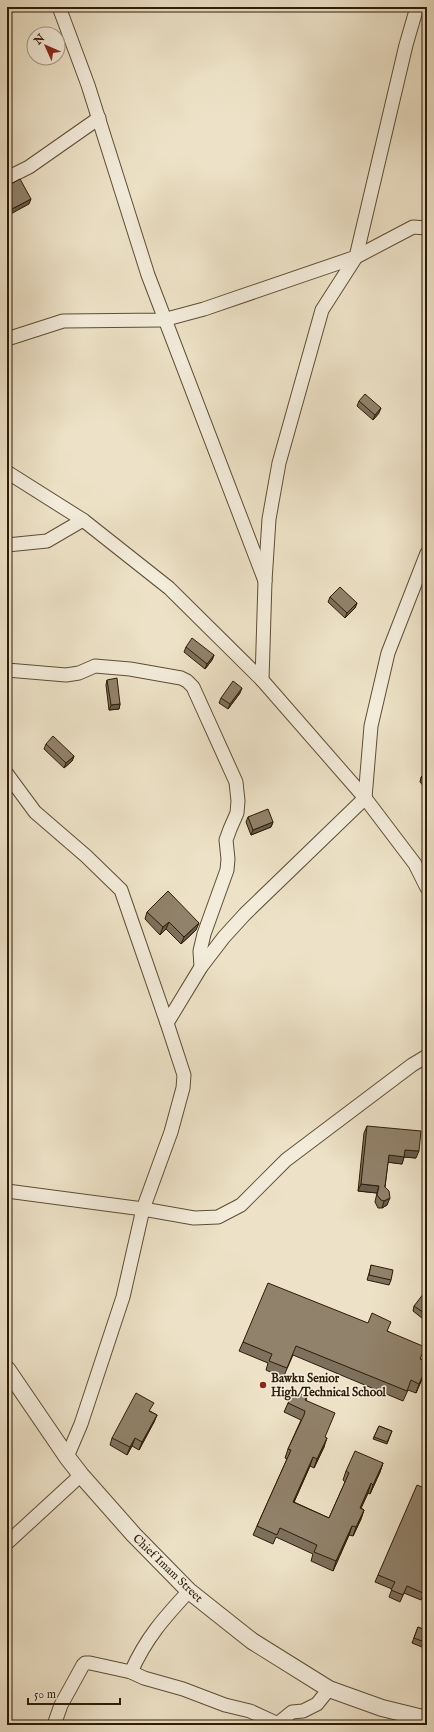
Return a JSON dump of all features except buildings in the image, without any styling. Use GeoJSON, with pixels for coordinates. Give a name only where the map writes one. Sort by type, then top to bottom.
{"type":"FeatureCollection","features":[{"type":"Feature","properties":{"kind":"street"},"geometry":{"type":"LineString","coordinates":[[59,7],[88,85],[148,274],[265,581]]}},
{"type":"Feature","properties":{"kind":"street"},"geometry":{"type":"LineString","coordinates":[[262,680],[265,581],[269,518],[279,463],[322,310],[356,257],[406,45],[418,7]]}},
{"type":"Feature","properties":{"kind":"street"},"geometry":{"type":"LineString","coordinates":[[7,178],[29,167],[99,118]]}},
{"type":"Feature","properties":{"kind":"street"},"geometry":{"type":"LineString","coordinates":[[7,339],[63,321],[164,318],[204,309],[356,257],[413,227],[427,228]]}},
{"type":"Feature","properties":{"kind":"street"},"geometry":{"type":"LineString","coordinates":[[7,472],[83,520],[169,588],[262,680],[365,798],[415,864],[427,888]]}},
{"type":"Feature","properties":{"kind":"street"},"geometry":{"type":"LineString","coordinates":[[7,545],[46,541],[83,520]]}},
{"type":"Feature","properties":{"kind":"street"},"geometry":{"type":"LineString","coordinates":[[168,1023],[201,967],[224,937],[245,914],[365,798],[371,726],[388,653],[427,553]]}},
{"type":"Feature","properties":{"kind":"street"},"geometry":{"type":"LineString","coordinates":[[7,670],[66,675],[79,673],[95,666],[181,678],[187,681],[192,687],[236,782],[238,801],[237,813],[226,840],[228,859],[227,870],[204,934],[200,951],[201,967]]}},
{"type":"Feature","properties":{"kind":"street"},"geometry":{"type":"LineString","coordinates":[[7,774],[35,812],[86,856],[121,890],[168,1023],[184,1081],[171,1132],[143,1209],[123,1297],[81,1424],[67,1457]]}},
{"type":"Feature","properties":{"kind":"street"},"geometry":{"type":"LineString","coordinates":[[7,1191],[143,1209],[194,1218],[218,1218],[241,1205],[286,1160],[412,1065],[427,1056]]}},
{"type":"Feature","properties":{"kind":"street","name":"Chief Imam Street"},"geometry":{"type":"LineString","coordinates":[[7,1370],[81,1475],[134,1535],[189,1591],[252,1641],[329,1689],[382,1708],[427,1719]]}},
{"type":"Feature","properties":{"kind":"street"},"geometry":{"type":"LineString","coordinates":[[7,1543],[81,1475]]}},
{"type":"Feature","properties":{"kind":"street"},"geometry":{"type":"LineString","coordinates":[[131,1672],[149,1638],[162,1620],[189,1591]]}},
{"type":"Feature","properties":{"kind":"street"},"geometry":{"type":"LineString","coordinates":[[54,1725],[61,1705],[85,1663],[131,1672],[144,1678],[183,1689],[225,1705],[250,1711],[276,1724],[292,1712],[304,1712],[317,1704],[329,1689]]}},
{"type":"Feature","properties":{"kind":"place","name":"Bawku Senior High/Technical School"},"geometry":{"type":"Point","coordinates":[263,1385]}}]}
